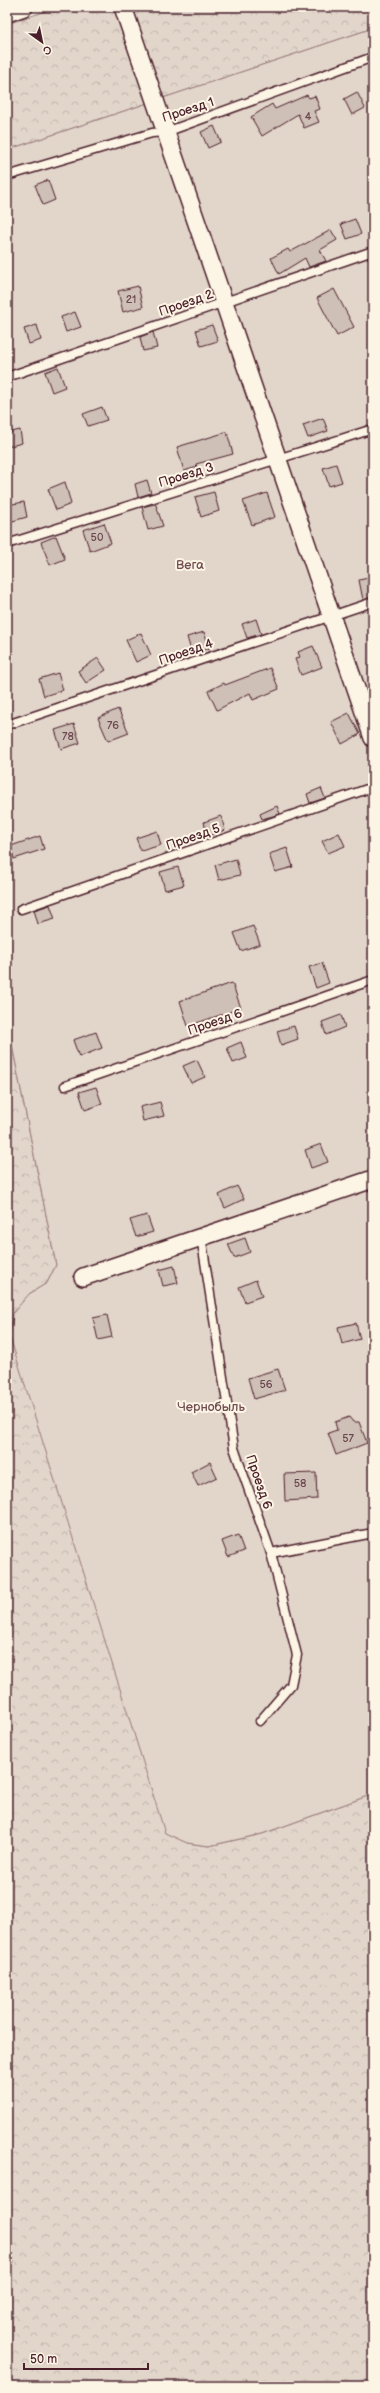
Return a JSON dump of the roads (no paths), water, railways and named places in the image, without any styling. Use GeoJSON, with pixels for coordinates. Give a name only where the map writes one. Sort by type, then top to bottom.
{"type":"FeatureCollection","features":[{"type":"Feature","properties":{"kind":"street"},"geometry":{"type":"LineString","coordinates":[[7,13],[24,7]]}},
{"type":"Feature","properties":{"kind":"street"},"geometry":{"type":"LineString","coordinates":[[123,7],[373,738]]}},
{"type":"Feature","properties":{"kind":"street"},"geometry":{"type":"LineString","coordinates":[[83,1277],[373,1179]]}},
{"type":"Feature","properties":{"kind":"lane","name":"Проезд 1"},"geometry":{"type":"LineString","coordinates":[[7,176],[145,135],[166,132],[373,57]]}},
{"type":"Feature","properties":{"kind":"lane","name":"Проезд 2"},"geometry":{"type":"LineString","coordinates":[[7,377],[373,251]]}},
{"type":"Feature","properties":{"kind":"lane","name":"Проезд 3"},"geometry":{"type":"LineString","coordinates":[[7,544],[373,429]]}},
{"type":"Feature","properties":{"kind":"lane","name":"Проезд 4"},"geometry":{"type":"LineString","coordinates":[[7,725],[373,602]]}},
{"type":"Feature","properties":{"kind":"lane","name":"Проезд 5"},"geometry":{"type":"LineString","coordinates":[[21,909],[373,787]]}},
{"type":"Feature","properties":{"kind":"lane","name":"Проезд 6"},"geometry":{"type":"LineString","coordinates":[[64,1086],[373,980]]}},
{"type":"Feature","properties":{"kind":"lane","name":"Проезд 6"},"geometry":{"type":"LineString","coordinates":[[201,1236],[234,1448],[271,1553],[297,1655],[291,1685],[260,1721]]}},
{"type":"Feature","properties":{"kind":"lane"},"geometry":{"type":"LineString","coordinates":[[271,1553],[373,1533]]}},
{"type":"Feature","properties":{"kind":"park label","name":"Вега"},"geometry":{"type":"Point","coordinates":[190,565]}},
{"type":"Feature","properties":{"kind":"park label","name":"Чернобыль"},"geometry":{"type":"Point","coordinates":[211,1407]}}]}
